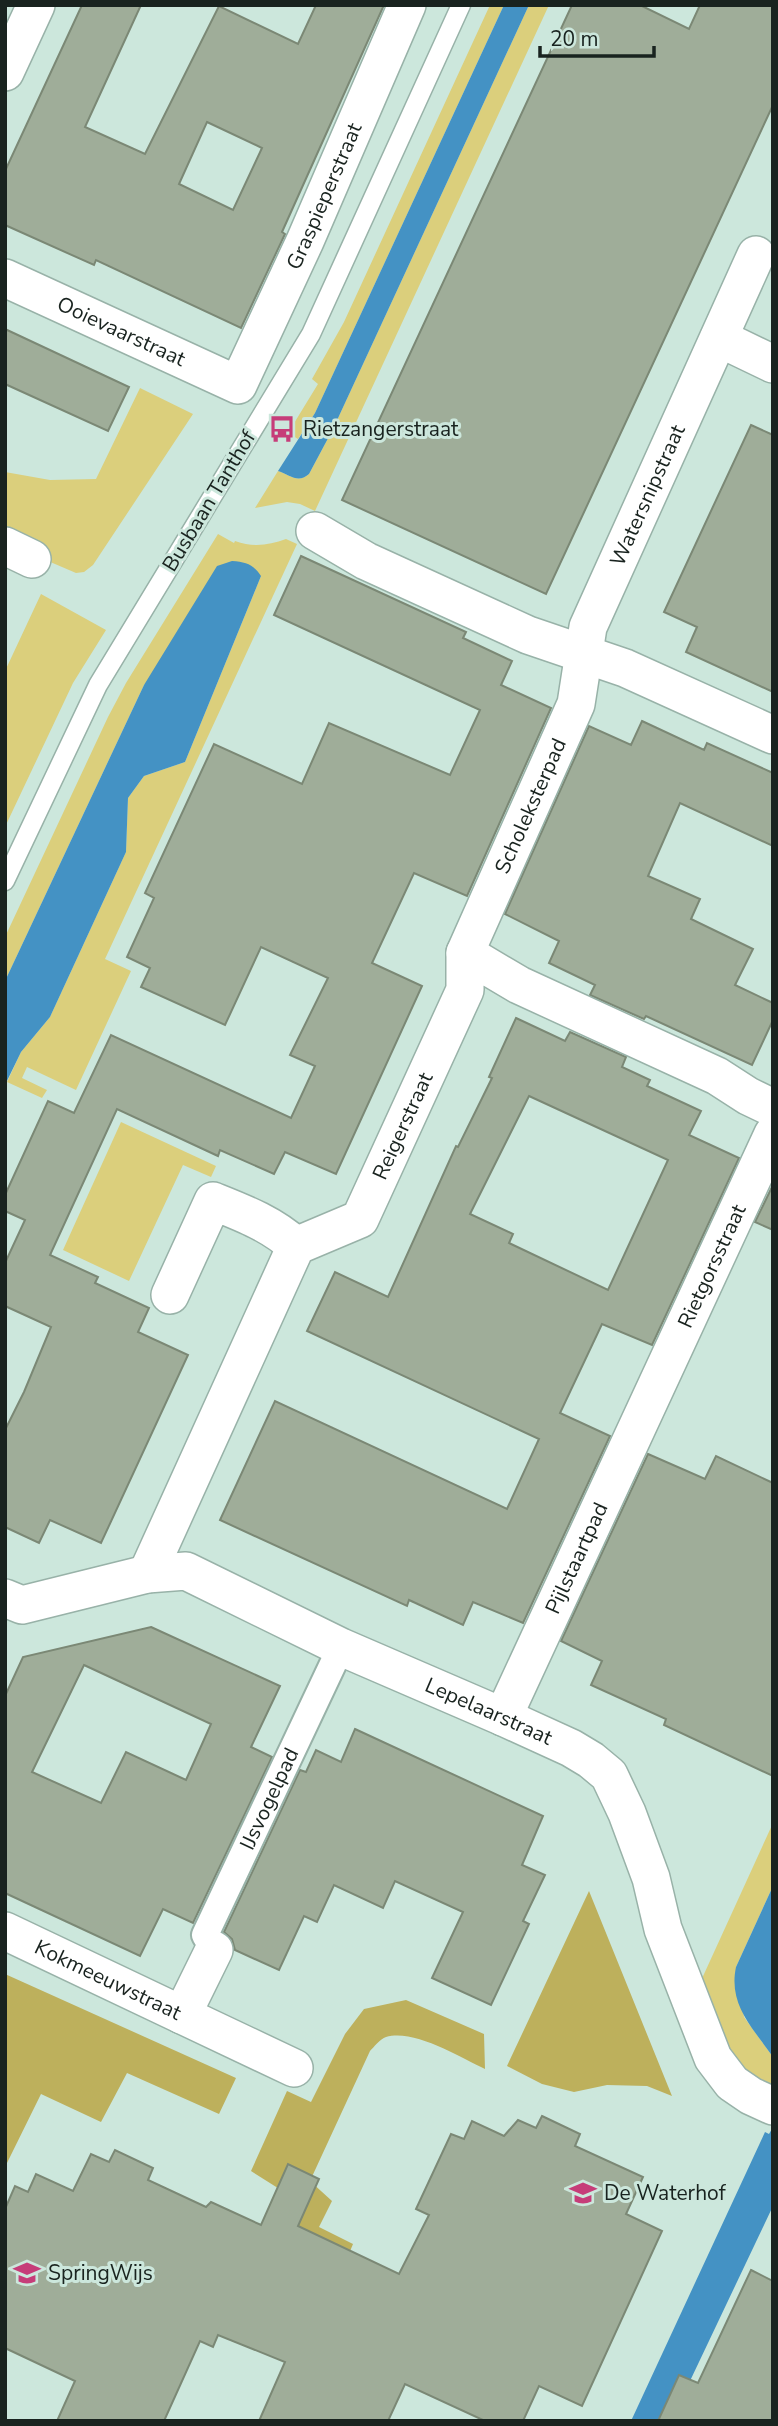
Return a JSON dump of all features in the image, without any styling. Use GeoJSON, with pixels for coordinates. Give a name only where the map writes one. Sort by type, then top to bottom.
{"type":"FeatureCollection","features":[{"type":"Feature","properties":{"kind":"street"},"geometry":{"type":"LineString","coordinates":[[5,72],[36,5]]}},
{"type":"Feature","properties":{"kind":"street","name":"Graspieperstraat"},"geometry":{"type":"LineString","coordinates":[[238,385],[306,241],[407,5]]}},
{"type":"Feature","properties":{"kind":"street","name":"Watersnipstraat"},"geometry":{"type":"LineString","coordinates":[[584,654],[588,627],[756,255]]}},
{"type":"Feature","properties":{"kind":"street","name":"Ooievaarstraat"},"geometry":{"type":"LineString","coordinates":[[5,278],[238,385]]}},
{"type":"Feature","properties":{"kind":"street"},"geometry":{"type":"LineString","coordinates":[[719,338],[773,364]]}},
{"type":"Feature","properties":{"kind":"street"},"geometry":{"type":"LineString","coordinates":[[315,531],[366,561],[528,635],[625,668],[773,734]]}},
{"type":"Feature","properties":{"kind":"street","name":"Scholeksterpad"},"geometry":{"type":"LineString","coordinates":[[465,953],[576,704],[584,654]]}},
{"type":"Feature","properties":{"kind":"street"},"geometry":{"type":"LineString","coordinates":[[465,953],[519,985],[717,1076],[773,1108]]}},
{"type":"Feature","properties":{"kind":"street","name":"Reigerstraat"},"geometry":{"type":"LineString","coordinates":[[296,1246],[360,1219],[465,990],[465,953]]}},
{"type":"Feature","properties":{"kind":"street","name":"Rietgorsstraat"},"geometry":{"type":"LineString","coordinates":[[650,1399],[773,1134]]}},
{"type":"Feature","properties":{"kind":"street"},"geometry":{"type":"LineString","coordinates":[[147,1574],[296,1246],[282,1233],[250,1215],[213,1201],[170,1295]]}},
{"type":"Feature","properties":{"kind":"street","name":"Pijlstaartpad"},"geometry":{"type":"LineString","coordinates":[[503,1717],[650,1399]]}},
{"type":"Feature","properties":{"kind":"street","name":"Lepelaarstraat"},"geometry":{"type":"LineString","coordinates":[[5,1598],[22,1605],[147,1574],[186,1571],[341,1647],[503,1717],[591,1760],[609,1775],[627,1813],[651,1878],[663,1929],[713,2058],[732,2083],[773,2106]]}},
{"type":"Feature","properties":{"kind":"street","name":"IJsvogelpad"},"geometry":{"type":"LineString","coordinates":[[214,1950],[205,1935],[341,1647]]}},
{"type":"Feature","properties":{"kind":"street","name":"Kokmeeuwstraat"},"geometry":{"type":"LineString","coordinates":[[5,1931],[182,2015],[214,1950]]}},
{"type":"Feature","properties":{"kind":"street"},"geometry":{"type":"LineString","coordinates":[[182,2015],[295,2068]]}},
{"type":"Feature","properties":{"kind":"lane","name":"Busbaan Tanthof"},"geometry":{"type":"LineString","coordinates":[[5,881],[98,685],[311,334],[461,5]]}},
{"type":"Feature","properties":{"kind":"shaded area"},"geometry":{"type":"Polygon","coordinates":[[[490,5],[504,5],[315,413],[298,439],[288,433],[318,384],[312,379],[344,322],[490,5]]]}},
{"type":"Feature","properties":{"kind":"shaded area"},"geometry":{"type":"Polygon","coordinates":[[[529,5],[549,5],[315,511],[287,502],[255,508],[278,471],[298,478],[309,474],[333,429],[529,5]]]}},
{"type":"Feature","properties":{"kind":"shaded area"},"geometry":{"type":"Polygon","coordinates":[[[140,388],[193,414],[93,565],[84,572],[76,573],[34,555],[40,542],[5,527],[5,472],[50,480],[96,479],[140,388]]]}},
{"type":"Feature","properties":{"kind":"shaded area"},"geometry":{"type":"Polygon","coordinates":[[[218,534],[234,543],[261,545],[286,539],[297,544],[105,959],[131,971],[76,1090],[27,1067],[22,1078],[47,1090],[42,1098],[7,1082],[21,1052],[50,1017],[126,852],[128,798],[144,776],[185,762],[261,576],[144,685],[5,981],[5,937],[108,717],[218,534]]]}},
{"type":"Feature","properties":{"kind":"shaded area"},"geometry":{"type":"Polygon","coordinates":[[[41,594],[106,630],[73,683],[5,827],[5,671],[41,594]]]}},
{"type":"Feature","properties":{"kind":"shaded area"},"geometry":{"type":"Polygon","coordinates":[[[121,1122],[216,1166],[211,1177],[183,1165],[129,1281],[63,1250],[121,1122]]]}},
{"type":"Feature","properties":{"kind":"shaded area"},"geometry":{"type":"Polygon","coordinates":[[[773,1823],[773,1886],[736,1967],[744,2017],[773,2057],[773,2086],[740,2073],[699,1985],[773,1823]]]}},
{"type":"Feature","properties":{"kind":"shaded area"},"geometry":{"type":"Polygon","coordinates":[[[589,1891],[672,2096],[647,2086],[607,2085],[574,2092],[542,2084],[507,2066],[589,1891]]]}},
{"type":"Feature","properties":{"kind":"shaded area"},"geometry":{"type":"Polygon","coordinates":[[[5,1974],[236,2078],[219,2114],[127,2073],[101,2122],[41,2094],[7,2163],[5,2162],[5,1974]]]}},
{"type":"Feature","properties":{"kind":"shaded area"},"geometry":{"type":"Polygon","coordinates":[[[406,2000],[484,2034],[485,2069],[437,2045],[410,2037],[386,2037],[370,2051],[310,2181],[332,2201],[319,2227],[353,2244],[346,2261],[265,2225],[281,2190],[251,2171],[287,2091],[311,2102],[345,2034],[364,2009],[406,2000]]]}},
{"type":"Feature","properties":{"kind":"water"},"geometry":{"type":"Polygon","coordinates":[[[504,5],[529,5],[333,429],[309,474],[298,478],[278,471],[315,413],[504,5]]]}},
{"type":"Feature","properties":{"kind":"water"},"geometry":{"type":"Polygon","coordinates":[[[232,561],[249,564],[261,576],[185,762],[144,776],[128,798],[126,852],[50,1017],[21,1052],[5,1085],[5,981],[144,685],[217,566],[232,561]]]}},
{"type":"Feature","properties":{"kind":"water"},"geometry":{"type":"Polygon","coordinates":[[[773,1886],[773,2057],[744,2015],[734,1981],[736,1967],[773,1886]]]}},
{"type":"Feature","properties":{"kind":"water"},"geometry":{"type":"Polygon","coordinates":[[[773,2127],[773,2206],[671,2421],[631,2421],[765,2132],[769,2134],[773,2127]]]}},
{"type":"Feature","properties":{"kind":"building"},"geometry":{"type":"Polygon","coordinates":[[[82,5],[141,5],[85,127],[145,154],[219,6],[298,44],[316,5],[384,5],[282,232],[285,234],[241,328],[96,260],[94,265],[5,225],[5,171],[82,5]],[[207,122],[179,184],[233,210],[262,148],[207,122]]]}},
{"type":"Feature","properties":{"kind":"building"},"geometry":{"type":"Polygon","coordinates":[[[572,5],[640,5],[689,29],[700,5],[773,5],[773,105],[546,594],[342,500],[572,5]]]}},
{"type":"Feature","properties":{"kind":"building"},"geometry":{"type":"Polygon","coordinates":[[[5,329],[129,387],[108,431],[5,384],[5,329]]]}},
{"type":"Feature","properties":{"kind":"building"},"geometry":{"type":"Polygon","coordinates":[[[751,425],[773,435],[773,692],[686,652],[697,627],[664,612],[751,425]]]}},
{"type":"Feature","properties":{"kind":"building"},"geometry":{"type":"Polygon","coordinates":[[[301,556],[466,632],[463,638],[512,661],[501,685],[551,708],[467,896],[414,873],[372,963],[422,986],[336,1174],[285,1152],[274,1174],[220,1150],[218,1156],[117,1109],[50,1255],[98,1277],[95,1283],[149,1308],[138,1332],[188,1355],[101,1543],[50,1520],[39,1543],[5,1527],[5,1430],[51,1327],[5,1306],[5,1263],[25,1220],[5,1211],[5,1195],[48,1101],[74,1113],[111,1035],[291,1118],[315,1066],[290,1055],[328,978],[261,947],[225,1025],[141,987],[150,968],[127,957],[154,898],[145,893],[214,744],[302,784],[329,723],[450,775],[480,710],[274,615],[301,556]]]}},
{"type":"Feature","properties":{"kind":"building"},"geometry":{"type":"Polygon","coordinates":[[[642,721],[704,750],[707,743],[773,773],[773,846],[680,803],[648,876],[700,899],[691,919],[753,949],[735,985],[773,1003],[773,1020],[752,1065],[646,1016],[644,1019],[590,995],[595,985],[549,963],[559,941],[505,914],[589,726],[631,745],[642,721]]]}},
{"type":"Feature","properties":{"kind":"building"},"geometry":{"type":"Polygon","coordinates":[[[516,1018],[565,1041],[570,1032],[626,1057],[622,1067],[650,1080],[647,1086],[701,1111],[689,1135],[739,1158],[652,1345],[602,1324],[560,1413],[610,1436],[523,1623],[473,1602],[463,1625],[409,1600],[407,1606],[220,1520],[275,1401],[507,1509],[539,1439],[307,1331],[335,1272],[388,1297],[456,1146],[458,1147],[492,1078],[489,1077],[516,1018]],[[529,1096],[470,1214],[513,1234],[509,1243],[608,1290],[668,1160],[529,1096]]]}},
{"type":"Feature","properties":{"kind":"building"},"geometry":{"type":"Polygon","coordinates":[[[773,1185],[773,1230],[755,1222],[773,1185]]]}},
{"type":"Feature","properties":{"kind":"building"},"geometry":{"type":"Polygon","coordinates":[[[648,1454],[705,1479],[716,1456],[773,1483],[773,1776],[664,1725],[666,1719],[591,1685],[602,1661],[561,1641],[648,1454]]]}},
{"type":"Feature","properties":{"kind":"building"},"geometry":{"type":"Polygon","coordinates":[[[151,1627],[280,1686],[251,1747],[272,1757],[193,1923],[163,1909],[140,1956],[5,1893],[5,1696],[23,1657],[151,1627]],[[84,1665],[32,1772],[101,1803],[126,1752],[186,1780],[211,1724],[84,1665]]]}},
{"type":"Feature","properties":{"kind":"building"},"geometry":{"type":"Polygon","coordinates":[[[355,1729],[543,1816],[522,1865],[545,1875],[523,1921],[529,1924],[491,2005],[432,1978],[463,1912],[395,1881],[383,1908],[334,1885],[317,1922],[304,1916],[279,1970],[235,1950],[232,1939],[224,1932],[300,1770],[306,1772],[316,1750],[341,1762],[355,1729]]]}},
{"type":"Feature","properties":{"kind":"building"},"geometry":{"type":"Polygon","coordinates":[[[542,2116],[580,2134],[575,2146],[643,2177],[626,2214],[662,2231],[582,2406],[539,2386],[523,2421],[485,2421],[405,2384],[388,2421],[259,2421],[285,2362],[218,2335],[213,2347],[200,2341],[164,2421],[57,2421],[75,2381],[5,2348],[5,2209],[15,2186],[28,2192],[36,2174],[73,2191],[91,2154],[109,2162],[115,2150],[153,2168],[148,2180],[206,2207],[211,2202],[261,2225],[288,2164],[319,2179],[298,2226],[399,2274],[429,2215],[416,2209],[451,2134],[464,2139],[472,2121],[504,2136],[518,2120],[536,2128],[542,2116]]]}},
{"type":"Feature","properties":{"kind":"building"},"geometry":{"type":"Polygon","coordinates":[[[751,2270],[773,2281],[773,2421],[658,2421],[679,2375],[698,2383],[751,2270]]]}},
{"type":"Feature","properties":{"kind":"place","name":"Rietzangerstraat"},"geometry":{"type":"Point","coordinates":[282,429]}},
{"type":"Feature","properties":{"kind":"place","name":"De Waterhof"},"geometry":{"type":"Point","coordinates":[583,2193]}},
{"type":"Feature","properties":{"kind":"place","name":"SpringWijs"},"geometry":{"type":"Point","coordinates":[27,2273]}}]}
